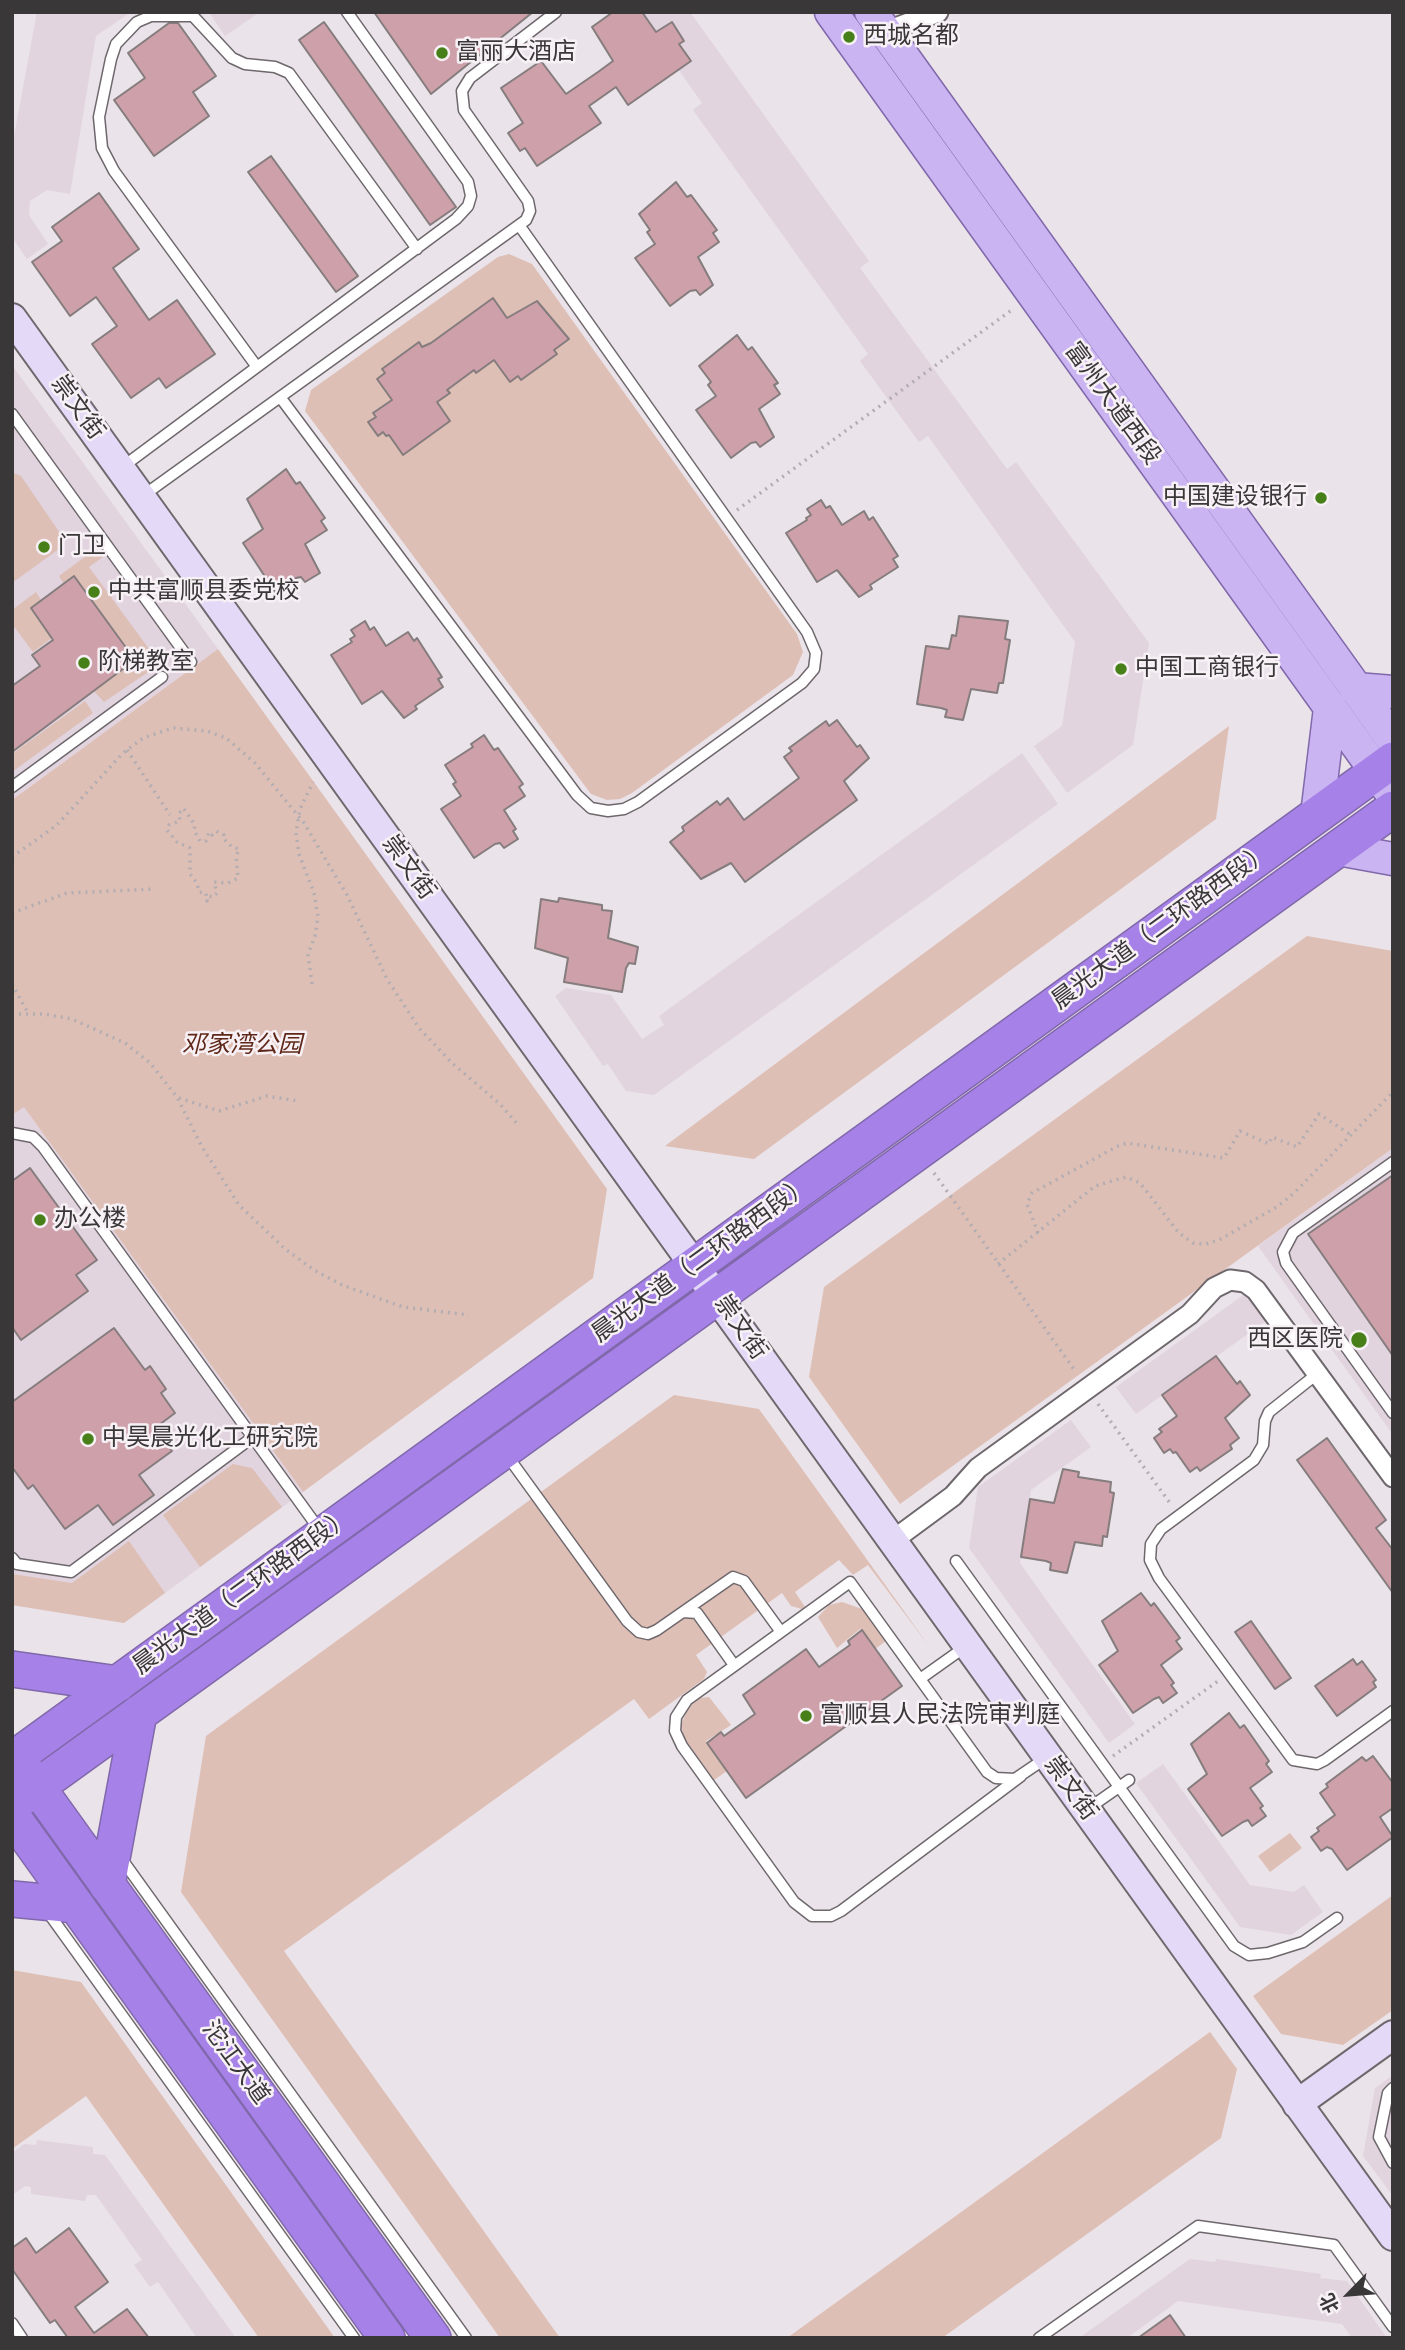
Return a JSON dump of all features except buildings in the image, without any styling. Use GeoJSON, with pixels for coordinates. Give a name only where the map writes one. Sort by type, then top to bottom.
{"type":"FeatureCollection","features":[{"type":"Feature","properties":{"kind":"highway","name":"晨光大道（二环路西段）"},"geometry":{"type":"LineString","coordinates":[[13,1757],[118,1684],[1317,814],[1387,776]]}},
{"type":"Feature","properties":{"kind":"highway","name":"晨光大道（二环路西段）"},"geometry":{"type":"LineString","coordinates":[[25,1796],[1393,809]]}},
{"type":"Feature","properties":{"kind":"highway"},"geometry":{"type":"LineString","coordinates":[[12,1669],[118,1684]]}},
{"type":"Feature","properties":{"kind":"highway"},"geometry":{"type":"LineString","coordinates":[[107,1885],[139,1713]]}},
{"type":"Feature","properties":{"kind":"highway","name":"沱江大道"},"geometry":{"type":"LineString","coordinates":[[13,1757],[25,1796],[107,1885],[433,2338]]}},
{"type":"Feature","properties":{"kind":"highway","name":"沱江大道"},"geometry":{"type":"LineString","coordinates":[[12,1816],[387,2338]]}},
{"type":"Feature","properties":{"kind":"highway"},"geometry":{"type":"LineString","coordinates":[[27,1900],[76,1905]]}},
{"type":"Feature","properties":{"kind":"main road","name":"富州大道西段"},"geometry":{"type":"LineString","coordinates":[[831,12],[1330,708],[1387,776]]}},
{"type":"Feature","properties":{"kind":"main road","name":"富州大道西段"},"geometry":{"type":"LineString","coordinates":[[878,22],[1393,740]]}},
{"type":"Feature","properties":{"kind":"main road"},"geometry":{"type":"LineString","coordinates":[[1356,689],[1393,692]]}},
{"type":"Feature","properties":{"kind":"main road"},"geometry":{"type":"LineString","coordinates":[[1317,814],[1330,708]]}},
{"type":"Feature","properties":{"kind":"main road"},"geometry":{"type":"LineString","coordinates":[[1338,849],[1393,859]]}},
{"type":"Feature","properties":{"kind":"street"},"geometry":{"type":"LineString","coordinates":[[878,22],[938,12]]}},
{"type":"Feature","properties":{"kind":"street","name":"崇文街"},"geometry":{"type":"LineString","coordinates":[[12,318],[1393,2236]]}},
{"type":"Feature","properties":{"kind":"street"},"geometry":{"type":"LineString","coordinates":[[892,1541],[953,1496],[978,1468],[1197,1308],[1214,1287],[1230,1280],[1245,1282],[1256,1290],[1393,1477]]}},
{"type":"Feature","properties":{"kind":"street"},"geometry":{"type":"LineString","coordinates":[[1297,2104],[1393,2035]]}},
{"type":"Feature","properties":{"kind":"lane"},"geometry":{"type":"LineString","coordinates":[[120,468],[456,219],[468,206],[471,196],[468,182],[348,12]]}},
{"type":"Feature","properties":{"kind":"lane"},"geometry":{"type":"LineString","coordinates":[[141,498],[526,219],[530,211],[528,201],[464,110],[462,91],[470,78],[556,12]]}},
{"type":"Feature","properties":{"kind":"lane"},"geometry":{"type":"LineString","coordinates":[[257,367],[114,171],[102,148],[99,117],[116,44],[136,22],[151,16],[193,16],[232,58],[245,64],[275,67],[289,73],[417,248]]}},
{"type":"Feature","properties":{"kind":"lane"},"geometry":{"type":"LineString","coordinates":[[280,397],[577,794],[591,808],[608,811],[624,809],[638,802],[802,683],[814,669],[816,653],[807,632],[519,225]]}},
{"type":"Feature","properties":{"kind":"lane"},"geometry":{"type":"LineString","coordinates":[[12,414],[191,662]]}},
{"type":"Feature","properties":{"kind":"lane"},"geometry":{"type":"LineString","coordinates":[[12,787],[162,677]]}},
{"type":"Feature","properties":{"kind":"lane"},"geometry":{"type":"LineString","coordinates":[[12,1132],[24,1133],[43,1147],[323,1534]]}},
{"type":"Feature","properties":{"kind":"lane"},"geometry":{"type":"LineString","coordinates":[[1393,1162],[1293,1233],[1283,1252],[1286,1263],[1393,1413]]}},
{"type":"Feature","properties":{"kind":"lane"},"geometry":{"type":"LineString","coordinates":[[1317,1374],[1269,1412],[1265,1421],[1263,1445],[1254,1460],[1155,1536],[1151,1544],[1150,1560],[1159,1578],[1287,1754],[1302,1763],[1317,1764],[1393,1711]]}},
{"type":"Feature","properties":{"kind":"lane"},"geometry":{"type":"LineString","coordinates":[[12,1558],[17,1564],[71,1572],[253,1437]]}},
{"type":"Feature","properties":{"kind":"lane"},"geometry":{"type":"LineString","coordinates":[[503,1451],[633,1628],[648,1634],[726,1579],[738,1577],[781,1632]]}},
{"type":"Feature","properties":{"kind":"lane"},"geometry":{"type":"LineString","coordinates":[[956,1562],[1234,1946],[1241,1951],[1260,1955],[1296,1945],[1337,1918]]}},
{"type":"Feature","properties":{"kind":"lane"},"geometry":{"type":"LineString","coordinates":[[983,1807],[992,1790],[987,1772],[850,1582],[681,1706],[676,1717],[676,1735],[803,1911],[821,1917],[841,1911],[983,1807],[1047,1757]]}},
{"type":"Feature","properties":{"kind":"lane"},"geometry":{"type":"LineString","coordinates":[[682,1612],[690,1610],[697,1614],[734,1665]]}},
{"type":"Feature","properties":{"kind":"lane"},"geometry":{"type":"LineString","coordinates":[[920,1679],[967,1646]]}},
{"type":"Feature","properties":{"kind":"lane"},"geometry":{"type":"LineString","coordinates":[[987,1772],[1006,1780],[1021,1776]]}},
{"type":"Feature","properties":{"kind":"lane"},"geometry":{"type":"LineString","coordinates":[[1086,1810],[1129,1780]]}},
{"type":"Feature","properties":{"kind":"lane"},"geometry":{"type":"LineString","coordinates":[[114,1848],[466,2338]]}},
{"type":"Feature","properties":{"kind":"lane"},"geometry":{"type":"LineString","coordinates":[[27,1900],[354,2338]]}},
{"type":"Feature","properties":{"kind":"lane"},"geometry":{"type":"LineString","coordinates":[[1393,2088],[1388,2093],[1379,2137],[1393,2163]]}},
{"type":"Feature","properties":{"kind":"lane"},"geometry":{"type":"LineString","coordinates":[[1039,2338],[1198,2226],[1334,2245],[1393,2327]]}},
{"type":"Feature","properties":{"kind":"lane"},"geometry":{"type":"LineString","coordinates":[[12,2323],[22,2338]]}},
{"type":"Feature","properties":{"kind":"path"},"geometry":{"type":"LineString","coordinates":[[726,518],[1033,294]]}},
{"type":"Feature","properties":{"kind":"path"},"geometry":{"type":"LineString","coordinates":[[12,856],[71,812],[127,750],[156,732],[173,729],[207,731],[242,749],[299,816],[347,895],[403,1005],[436,1047],[492,1096],[519,1126]]}},
{"type":"Feature","properties":{"kind":"path"},"geometry":{"type":"LineString","coordinates":[[127,750],[170,815]]}},
{"type":"Feature","properties":{"kind":"path"},"geometry":{"type":"LineString","coordinates":[[312,984],[308,954],[315,936],[318,916],[314,893],[299,854],[296,833],[299,816],[313,782]]}},
{"type":"Feature","properties":{"kind":"path"},"geometry":{"type":"LineString","coordinates":[[184,809],[203,842],[209,839],[209,832],[212,835],[216,831],[224,835],[223,838],[232,847],[238,847],[238,878],[228,883],[214,882],[217,893],[205,900],[206,893],[199,892],[197,883],[190,874],[190,854],[188,845],[177,842],[167,830],[169,825],[180,821],[179,813],[184,809]]}},
{"type":"Feature","properties":{"kind":"path"},"geometry":{"type":"LineString","coordinates":[[12,913],[67,893],[154,889]]}},
{"type":"Feature","properties":{"kind":"path"},"geometry":{"type":"LineString","coordinates":[[12,984],[28,1014]]}},
{"type":"Feature","properties":{"kind":"path"},"geometry":{"type":"LineString","coordinates":[[12,1014],[72,1019],[125,1043],[150,1063],[177,1097],[202,1147],[239,1205],[284,1248],[342,1285],[373,1297],[403,1307],[469,1315]]}},
{"type":"Feature","properties":{"kind":"path"},"geometry":{"type":"LineString","coordinates":[[998,1264],[1095,1186],[1126,1177],[1140,1183],[1179,1233],[1193,1242],[1206,1244],[1221,1239],[1278,1206],[1393,1092]]}},
{"type":"Feature","properties":{"kind":"path"},"geometry":{"type":"LineString","coordinates":[[177,1097],[219,1111],[267,1096],[298,1101]]}},
{"type":"Feature","properties":{"kind":"path"},"geometry":{"type":"LineString","coordinates":[[1038,1233],[1027,1204],[1028,1197],[1127,1143],[1224,1158],[1240,1131],[1269,1144],[1272,1137],[1297,1147],[1319,1114],[1351,1135]]}},
{"type":"Feature","properties":{"kind":"path"},"geometry":{"type":"LineString","coordinates":[[919,1152],[1179,1516]]}},
{"type":"Feature","properties":{"kind":"path"},"geometry":{"type":"LineString","coordinates":[[1102,1764],[1228,1674]]}},
{"type":"Feature","properties":{"kind":"shaded area"},"geometry":{"type":"Polygon","coordinates":[[[37,12],[131,12],[96,36],[70,194],[47,190],[30,201],[29,215],[48,244],[27,259],[12,237],[12,147],[37,12]]]}},
{"type":"Feature","properties":{"kind":"shaded area"},"geometry":{"type":"Polygon","coordinates":[[[209,12],[260,12],[225,36],[209,12]]]}},
{"type":"Feature","properties":{"kind":"shaded area"},"geometry":{"type":"Polygon","coordinates":[[[638,12],[690,12],[869,261],[860,268],[1007,469],[1016,462],[1149,643],[1133,745],[1067,793],[1034,746],[1062,726],[1075,642],[928,436],[919,442],[860,361],[868,354],[693,110],[702,103],[638,12]]]}},
{"type":"Feature","properties":{"kind":"shaded area","name":"中共富顺县委党校"},"geometry":{"type":"Polygon","coordinates":[[[12,365],[218,649],[12,800],[12,365]]]}},
{"type":"Feature","properties":{"kind":"shaded area"},"geometry":{"type":"Polygon","coordinates":[[[1022,753],[1058,804],[654,1095],[626,1091],[608,1064],[603,1066],[555,996],[566,988],[611,995],[642,1039],[664,1025],[659,1016],[1022,753]]]}},
{"type":"Feature","properties":{"kind":"shaded area"},"geometry":{"type":"Polygon","coordinates":[[[24,1106],[303,1492],[124,1623],[12,1605],[12,1115],[24,1106]]]}},
{"type":"Feature","properties":{"kind":"shaded area","name":"西区医院"},"geometry":{"type":"Polygon","coordinates":[[[1393,1148],[1393,1435],[1258,1246],[1393,1148]]]}},
{"type":"Feature","properties":{"kind":"shaded area"},"geometry":{"type":"Polygon","coordinates":[[[1246,1293],[1266,1321],[1136,1414],[1116,1387],[1246,1293]]]}},
{"type":"Feature","properties":{"kind":"shaded area"},"geometry":{"type":"Polygon","coordinates":[[[1071,1420],[1091,1447],[1031,1490],[1020,1563],[1135,1724],[1109,1743],[969,1548],[978,1487],[1071,1420]]]}},
{"type":"Feature","properties":{"kind":"shaded area"},"geometry":{"type":"Polygon","coordinates":[[[1163,1764],[1250,1885],[1294,1892],[1304,1885],[1323,1912],[1291,1935],[1240,1927],[1136,1783],[1163,1764]]]}},
{"type":"Feature","properties":{"kind":"shaded area"},"geometry":{"type":"Polygon","coordinates":[[[1393,2075],[1393,2196],[1363,2156],[1375,2088],[1393,2075]]]}},
{"type":"Feature","properties":{"kind":"shaded area"},"geometry":{"type":"Polygon","coordinates":[[[37,2140],[93,2147],[93,2154],[105,2155],[236,2338],[197,2338],[158,2282],[150,2287],[134,2265],[142,2260],[96,2195],[87,2195],[85,2201],[31,2194],[31,2187],[25,2186],[12,2195],[12,2153],[24,2144],[36,2145],[37,2140]]]}},
{"type":"Feature","properties":{"kind":"shaded area"},"geometry":{"type":"Polygon","coordinates":[[[1190,2259],[1215,2262],[1216,2259],[1321,2274],[1320,2278],[1347,2281],[1387,2338],[1352,2338],[1342,2324],[1178,2301],[1127,2338],[1079,2338],[1190,2259]]]}},
{"type":"Feature","properties":{"kind":"green space"},"geometry":{"type":"Polygon","coordinates":[[[509,254],[532,264],[797,634],[803,652],[793,675],[632,793],[620,799],[607,800],[591,794],[305,411],[311,390],[498,257],[509,254]]]}},
{"type":"Feature","properties":{"kind":"green space"},"geometry":{"type":"Polygon","coordinates":[[[12,472],[21,476],[64,539],[59,549],[12,583],[12,472]]]}},
{"type":"Feature","properties":{"kind":"green space"},"geometry":{"type":"Polygon","coordinates":[[[90,553],[103,557],[89,567],[160,664],[104,702],[93,690],[64,584],[59,576],[90,553]]]}},
{"type":"Feature","properties":{"kind":"green space"},"geometry":{"type":"Polygon","coordinates":[[[36,592],[41,600],[31,608],[52,638],[33,652],[12,624],[12,610],[36,592]]]}},
{"type":"Feature","properties":{"kind":"green space","name":"邓家湾公园"},"geometry":{"type":"Polygon","coordinates":[[[218,649],[607,1189],[593,1278],[303,1492],[24,1107],[12,1115],[12,800],[218,649]]]}},
{"type":"Feature","properties":{"kind":"green space"},"geometry":{"type":"Polygon","coordinates":[[[85,701],[93,713],[12,772],[12,754],[85,701]]]}},
{"type":"Feature","properties":{"kind":"green space"},"geometry":{"type":"Polygon","coordinates":[[[1229,726],[1216,819],[754,1159],[665,1146],[1229,726]]]}},
{"type":"Feature","properties":{"kind":"green space"},"geometry":{"type":"Polygon","coordinates":[[[1307,936],[1393,951],[1393,1148],[900,1504],[809,1377],[824,1287],[1307,936]]]}},
{"type":"Feature","properties":{"kind":"green space"},"geometry":{"type":"Polygon","coordinates":[[[674,1395],[759,1409],[929,1646],[868,1565],[853,1575],[839,1560],[795,1592],[805,1607],[802,1609],[791,1606],[782,1593],[696,1655],[707,1672],[704,1679],[649,1719],[634,1699],[284,1951],[560,2338],[500,2338],[181,1892],[206,1736],[674,1395]]]}},
{"type":"Feature","properties":{"kind":"green space"},"geometry":{"type":"Polygon","coordinates":[[[233,1464],[252,1468],[282,1507],[200,1567],[163,1515],[233,1464]]]}},
{"type":"Feature","properties":{"kind":"green space"},"geometry":{"type":"Polygon","coordinates":[[[129,1541],[165,1593],[124,1623],[12,1605],[12,1574],[72,1583],[129,1541]]]}},
{"type":"Feature","properties":{"kind":"green space"},"geometry":{"type":"Polygon","coordinates":[[[842,1602],[862,1609],[886,1641],[875,1649],[860,1629],[837,1648],[818,1617],[829,1605],[842,1602]]]}},
{"type":"Feature","properties":{"kind":"green space"},"geometry":{"type":"Polygon","coordinates":[[[709,1697],[731,1725],[706,1741],[727,1771],[714,1780],[684,1738],[681,1725],[688,1708],[700,1698],[709,1697]]]}},
{"type":"Feature","properties":{"kind":"green space"},"geometry":{"type":"Polygon","coordinates":[[[1290,1833],[1302,1848],[1270,1872],[1258,1856],[1290,1833]]]}},
{"type":"Feature","properties":{"kind":"green space"},"geometry":{"type":"Polygon","coordinates":[[[1393,1895],[1393,2010],[1343,2045],[1281,2034],[1253,1996],[1393,1895]]]}},
{"type":"Feature","properties":{"kind":"green space"},"geometry":{"type":"Polygon","coordinates":[[[12,1970],[81,1982],[335,2338],[259,2338],[86,2096],[12,2149],[12,1970]]]}},
{"type":"Feature","properties":{"kind":"green space"},"geometry":{"type":"Polygon","coordinates":[[[1210,2032],[1237,2069],[1221,2138],[942,2338],[787,2338],[1210,2032]]]}},
{"type":"Feature","properties":{"kind":"place","name":"西城名都"},"geometry":{"type":"Point","coordinates":[849,37]}},
{"type":"Feature","properties":{"kind":"place","name":"富丽大酒店"},"geometry":{"type":"Point","coordinates":[442,53]}},
{"type":"Feature","properties":{"kind":"place","name":"中国建设银行"},"geometry":{"type":"Point","coordinates":[1321,498]}},
{"type":"Feature","properties":{"kind":"place","name":"门卫"},"geometry":{"type":"Point","coordinates":[44,547]}},
{"type":"Feature","properties":{"kind":"place","name":"中共富顺县委党校"},"geometry":{"type":"Point","coordinates":[94,592]}},
{"type":"Feature","properties":{"kind":"place","name":"阶梯教室"},"geometry":{"type":"Point","coordinates":[84,663]}},
{"type":"Feature","properties":{"kind":"place","name":"中国工商银行"},"geometry":{"type":"Point","coordinates":[1121,669]}},
{"type":"Feature","properties":{"kind":"place","name":"办公楼"},"geometry":{"type":"Point","coordinates":[40,1220]}},
{"type":"Feature","properties":{"kind":"place","name":"西区医院"},"geometry":{"type":"Point","coordinates":[1359,1340]}},
{"type":"Feature","properties":{"kind":"place","name":"中昊晨光化工研究院"},"geometry":{"type":"Point","coordinates":[88,1439]}},
{"type":"Feature","properties":{"kind":"place","name":"富顺县人民法院审判庭"},"geometry":{"type":"Point","coordinates":[806,1716]}}]}
